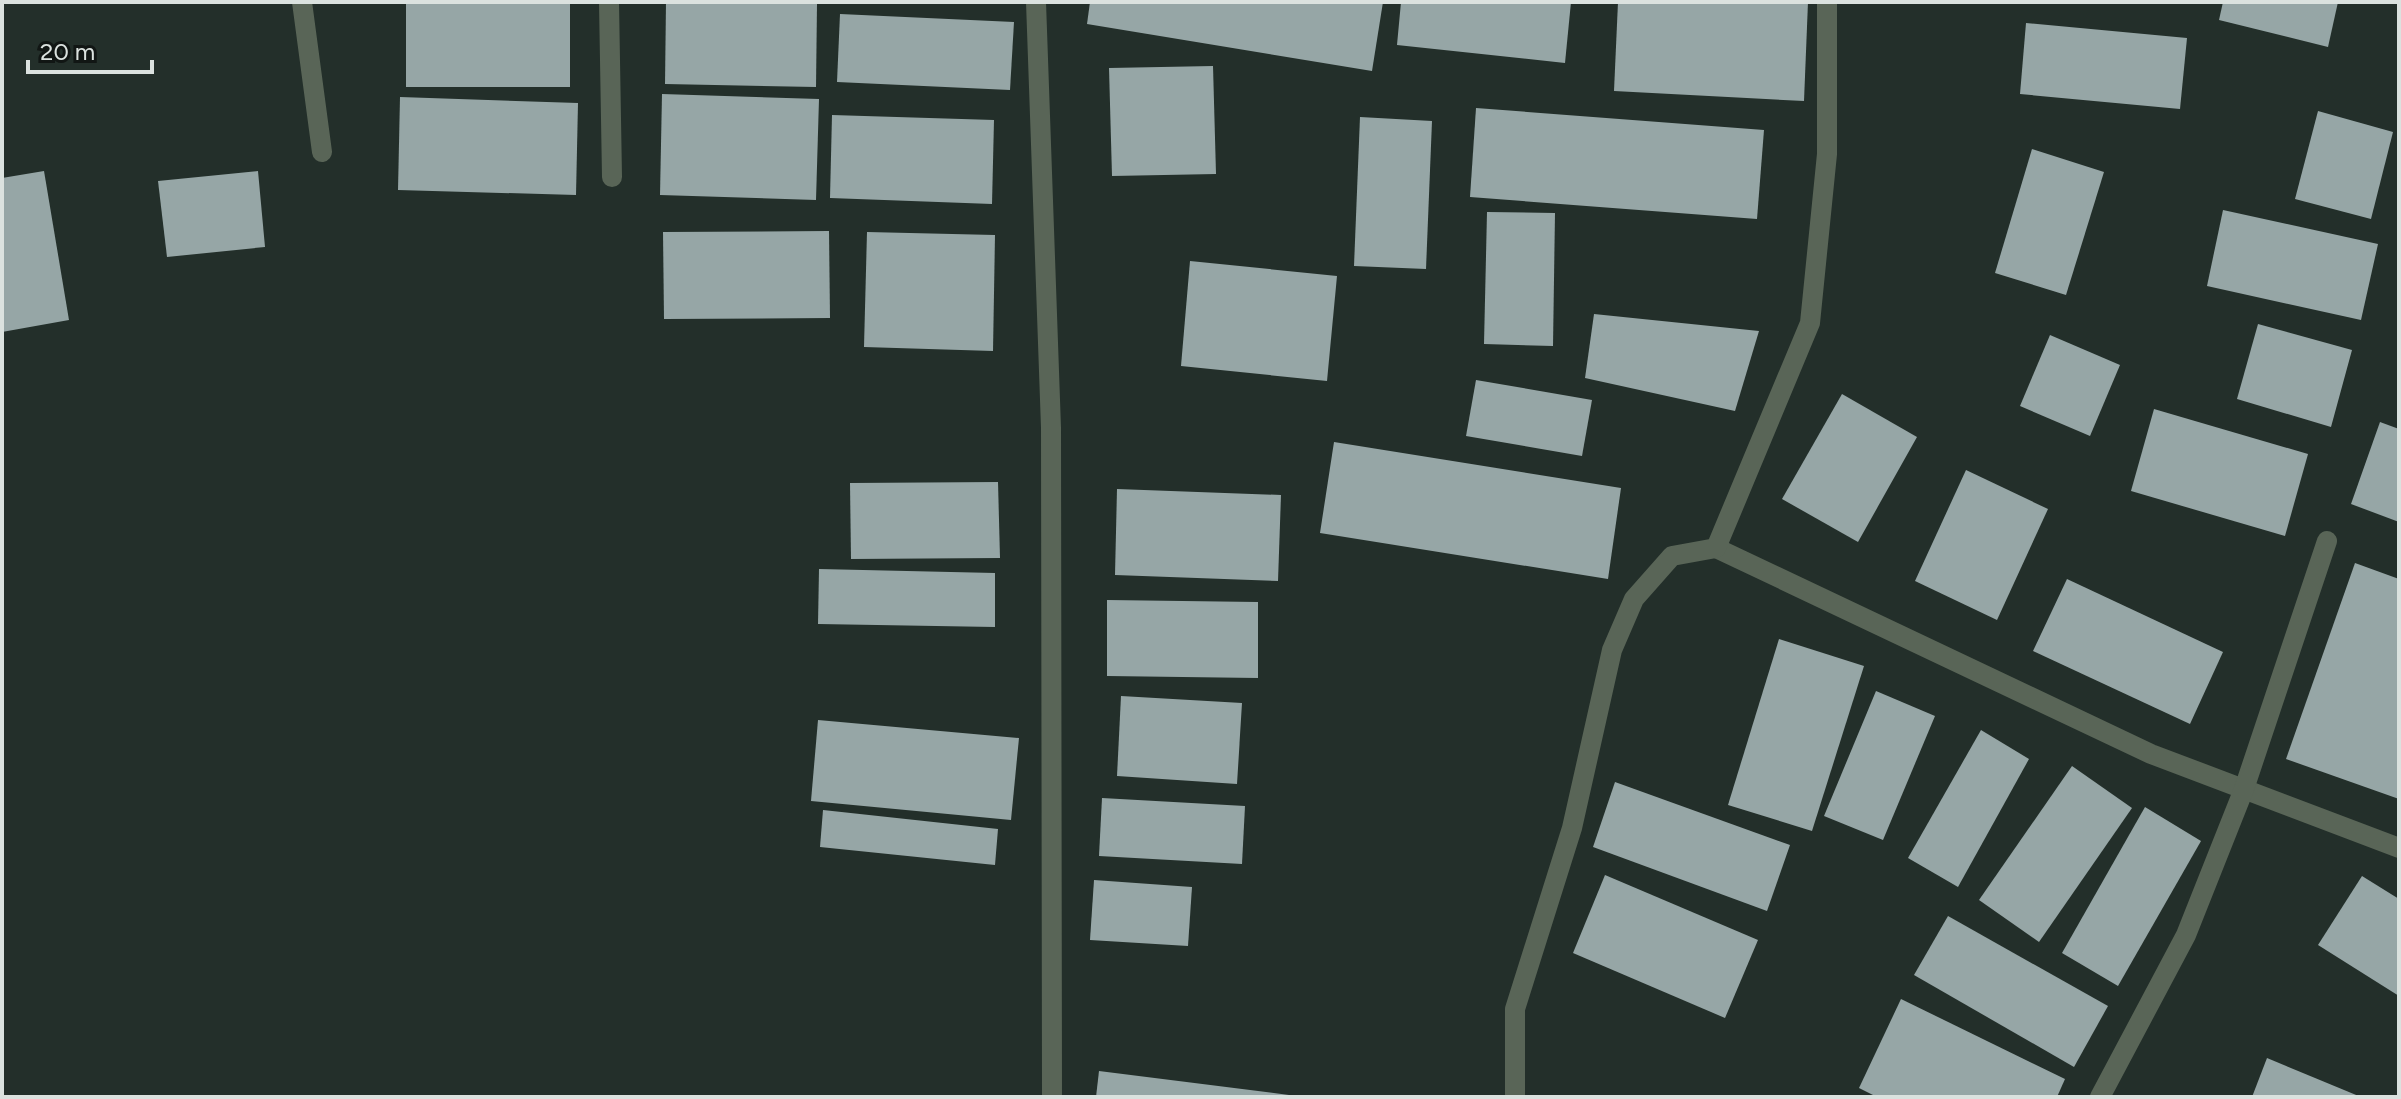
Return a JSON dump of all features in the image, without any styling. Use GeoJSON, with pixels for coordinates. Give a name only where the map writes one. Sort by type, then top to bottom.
{"type":"FeatureCollection","features":[{"type":"Feature","properties":{"kind":"street"},"geometry":{"type":"LineString","coordinates":[[302,2],[322,152]]}},
{"type":"Feature","properties":{"kind":"street"},"geometry":{"type":"LineString","coordinates":[[609,2],[612,177]]}},
{"type":"Feature","properties":{"kind":"street"},"geometry":{"type":"LineString","coordinates":[[1036,2],[1051,428],[1052,1097]]}},
{"type":"Feature","properties":{"kind":"street"},"geometry":{"type":"LineString","coordinates":[[1716,548],[1810,323],[1827,154],[1827,2]]}},
{"type":"Feature","properties":{"kind":"street"},"geometry":{"type":"LineString","coordinates":[[2100,1097],[2186,935],[2244,789],[2327,541]]}},
{"type":"Feature","properties":{"kind":"street"},"geometry":{"type":"LineString","coordinates":[[1515,1097],[1515,1009],[1572,828],[1612,650],[1634,599],[1672,556],[1716,548],[2151,754],[2399,848]]}},
{"type":"Feature","properties":{"kind":"building"},"geometry":{"type":"Polygon","coordinates":[[[406,2],[570,2],[570,87],[406,87],[406,2]]]}},
{"type":"Feature","properties":{"kind":"building"},"geometry":{"type":"Polygon","coordinates":[[[666,2],[817,4],[816,87],[665,84],[666,2]]]}},
{"type":"Feature","properties":{"kind":"building"},"geometry":{"type":"Polygon","coordinates":[[[1090,2],[1383,2],[1372,71],[1087,24],[1090,2]]]}},
{"type":"Feature","properties":{"kind":"building"},"geometry":{"type":"Polygon","coordinates":[[[1401,2],[1571,2],[1565,63],[1397,45],[1401,2]]]}},
{"type":"Feature","properties":{"kind":"building"},"geometry":{"type":"Polygon","coordinates":[[[1618,2],[1808,2],[1804,101],[1614,91],[1618,2]]]}},
{"type":"Feature","properties":{"kind":"building"},"geometry":{"type":"Polygon","coordinates":[[[2223,2],[2338,2],[2328,47],[2219,20],[2223,2]]]}},
{"type":"Feature","properties":{"kind":"building"},"geometry":{"type":"Polygon","coordinates":[[[840,14],[1014,22],[1010,90],[837,82],[840,14]]]}},
{"type":"Feature","properties":{"kind":"building"},"geometry":{"type":"Polygon","coordinates":[[[2026,23],[2187,38],[2180,109],[2020,94],[2026,23]]]}},
{"type":"Feature","properties":{"kind":"building"},"geometry":{"type":"Polygon","coordinates":[[[1213,66],[1216,174],[1112,176],[1109,68],[1213,66]]]}},
{"type":"Feature","properties":{"kind":"building"},"geometry":{"type":"Polygon","coordinates":[[[662,94],[819,99],[816,200],[660,195],[662,94]]]}},
{"type":"Feature","properties":{"kind":"building"},"geometry":{"type":"Polygon","coordinates":[[[400,97],[578,103],[576,195],[398,190],[400,97]]]}},
{"type":"Feature","properties":{"kind":"building"},"geometry":{"type":"Polygon","coordinates":[[[1476,108],[1764,130],[1757,219],[1470,197],[1476,108]]]}},
{"type":"Feature","properties":{"kind":"building"},"geometry":{"type":"Polygon","coordinates":[[[2318,111],[2393,132],[2371,219],[2295,199],[2318,111]]]}},
{"type":"Feature","properties":{"kind":"building"},"geometry":{"type":"Polygon","coordinates":[[[832,115],[994,120],[992,204],[830,198],[832,115]]]}},
{"type":"Feature","properties":{"kind":"building"},"geometry":{"type":"Polygon","coordinates":[[[1360,117],[1432,121],[1426,269],[1354,266],[1360,117]]]}},
{"type":"Feature","properties":{"kind":"building"},"geometry":{"type":"Polygon","coordinates":[[[2032,149],[2104,172],[2066,295],[1995,273],[2032,149]]]}},
{"type":"Feature","properties":{"kind":"building"},"geometry":{"type":"Polygon","coordinates":[[[44,171],[69,320],[2,332],[2,178],[44,171]]]}},
{"type":"Feature","properties":{"kind":"building"},"geometry":{"type":"Polygon","coordinates":[[[258,171],[265,247],[167,257],[158,181],[258,171]]]}},
{"type":"Feature","properties":{"kind":"building"},"geometry":{"type":"Polygon","coordinates":[[[2223,210],[2378,244],[2361,320],[2207,286],[2223,210]]]}},
{"type":"Feature","properties":{"kind":"building"},"geometry":{"type":"Polygon","coordinates":[[[1487,212],[1555,213],[1553,346],[1484,344],[1487,212]]]}},
{"type":"Feature","properties":{"kind":"building"},"geometry":{"type":"Polygon","coordinates":[[[829,231],[830,318],[664,319],[663,232],[829,231]]]}},
{"type":"Feature","properties":{"kind":"building"},"geometry":{"type":"Polygon","coordinates":[[[867,232],[995,235],[993,351],[864,347],[867,232]]]}},
{"type":"Feature","properties":{"kind":"building"},"geometry":{"type":"Polygon","coordinates":[[[1190,261],[1337,276],[1327,381],[1181,366],[1190,261]]]}},
{"type":"Feature","properties":{"kind":"building"},"geometry":{"type":"Polygon","coordinates":[[[1594,314],[1759,331],[1735,411],[1585,378],[1594,314]]]}},
{"type":"Feature","properties":{"kind":"building"},"geometry":{"type":"Polygon","coordinates":[[[2258,324],[2352,350],[2331,427],[2237,399],[2258,324]]]}},
{"type":"Feature","properties":{"kind":"building"},"geometry":{"type":"Polygon","coordinates":[[[2050,335],[2120,365],[2090,436],[2020,406],[2050,335]]]}},
{"type":"Feature","properties":{"kind":"building"},"geometry":{"type":"Polygon","coordinates":[[[1476,380],[1592,400],[1582,456],[1466,436],[1476,380]]]}},
{"type":"Feature","properties":{"kind":"building"},"geometry":{"type":"Polygon","coordinates":[[[1842,394],[1917,437],[1858,542],[1782,499],[1842,394]]]}},
{"type":"Feature","properties":{"kind":"building"},"geometry":{"type":"Polygon","coordinates":[[[2154,409],[2308,454],[2285,536],[2131,491],[2154,409]]]}},
{"type":"Feature","properties":{"kind":"building"},"geometry":{"type":"Polygon","coordinates":[[[2380,422],[2399,429],[2399,522],[2351,504],[2380,422]]]}},
{"type":"Feature","properties":{"kind":"building"},"geometry":{"type":"Polygon","coordinates":[[[1334,442],[1621,488],[1608,579],[1320,533],[1334,442]]]}},
{"type":"Feature","properties":{"kind":"building"},"geometry":{"type":"Polygon","coordinates":[[[1966,470],[2048,509],[1997,620],[1915,581],[1966,470]]]}},
{"type":"Feature","properties":{"kind":"building"},"geometry":{"type":"Polygon","coordinates":[[[998,482],[1000,558],[851,559],[850,483],[998,482]]]}},
{"type":"Feature","properties":{"kind":"building"},"geometry":{"type":"Polygon","coordinates":[[[1117,489],[1281,495],[1278,581],[1115,575],[1117,489]]]}},
{"type":"Feature","properties":{"kind":"building"},"geometry":{"type":"Polygon","coordinates":[[[2355,563],[2399,579],[2399,799],[2286,759],[2355,563]]]}},
{"type":"Feature","properties":{"kind":"building"},"geometry":{"type":"Polygon","coordinates":[[[819,569],[995,573],[995,627],[818,624],[819,569]]]}},
{"type":"Feature","properties":{"kind":"building"},"geometry":{"type":"Polygon","coordinates":[[[2067,579],[2223,652],[2190,724],[2033,651],[2067,579]]]}},
{"type":"Feature","properties":{"kind":"building"},"geometry":{"type":"Polygon","coordinates":[[[1107,600],[1258,602],[1258,678],[1107,676],[1107,600]]]}},
{"type":"Feature","properties":{"kind":"building"},"geometry":{"type":"Polygon","coordinates":[[[1779,639],[1864,666],[1812,831],[1728,805],[1779,639]]]}},
{"type":"Feature","properties":{"kind":"building"},"geometry":{"type":"Polygon","coordinates":[[[1876,691],[1935,716],[1883,840],[1824,816],[1876,691]]]}},
{"type":"Feature","properties":{"kind":"building"},"geometry":{"type":"Polygon","coordinates":[[[1121,696],[1242,703],[1237,784],[1117,776],[1121,696]]]}},
{"type":"Feature","properties":{"kind":"building"},"geometry":{"type":"Polygon","coordinates":[[[818,720],[1019,738],[1011,820],[811,801],[818,720]]]}},
{"type":"Feature","properties":{"kind":"building"},"geometry":{"type":"Polygon","coordinates":[[[1981,730],[2029,759],[1958,887],[1908,858],[1981,730]]]}},
{"type":"Feature","properties":{"kind":"building"},"geometry":{"type":"Polygon","coordinates":[[[2072,766],[2132,808],[2039,942],[1979,900],[2072,766]]]}},
{"type":"Feature","properties":{"kind":"building"},"geometry":{"type":"Polygon","coordinates":[[[1615,782],[1790,845],[1767,911],[1593,847],[1615,782]]]}},
{"type":"Feature","properties":{"kind":"building"},"geometry":{"type":"Polygon","coordinates":[[[1102,798],[1245,806],[1242,864],[1099,856],[1102,798]]]}},
{"type":"Feature","properties":{"kind":"building"},"geometry":{"type":"Polygon","coordinates":[[[2145,807],[2201,841],[2118,986],[2062,953],[2145,807]]]}},
{"type":"Feature","properties":{"kind":"building"},"geometry":{"type":"Polygon","coordinates":[[[823,810],[998,829],[995,865],[820,847],[823,810]]]}},
{"type":"Feature","properties":{"kind":"building"},"geometry":{"type":"Polygon","coordinates":[[[1605,875],[1758,940],[1725,1018],[1573,953],[1605,875]]]}},
{"type":"Feature","properties":{"kind":"building"},"geometry":{"type":"Polygon","coordinates":[[[2362,876],[2399,899],[2399,996],[2318,945],[2362,876]]]}},
{"type":"Feature","properties":{"kind":"building"},"geometry":{"type":"Polygon","coordinates":[[[1094,880],[1192,887],[1188,946],[1090,940],[1094,880]]]}},
{"type":"Feature","properties":{"kind":"building"},"geometry":{"type":"Polygon","coordinates":[[[1948,916],[2108,1006],[2074,1067],[1914,975],[1948,916]]]}},
{"type":"Feature","properties":{"kind":"building"},"geometry":{"type":"Polygon","coordinates":[[[1901,999],[2065,1079],[2057,1097],[1877,1097],[1859,1088],[1901,999]]]}},
{"type":"Feature","properties":{"kind":"building"},"geometry":{"type":"Polygon","coordinates":[[[2267,1058],[2361,1097],[2252,1097],[2267,1058]]]}},
{"type":"Feature","properties":{"kind":"building"},"geometry":{"type":"Polygon","coordinates":[[[1099,1071],[1289,1095],[1289,1097],[1096,1097],[1099,1071]]]}}]}
